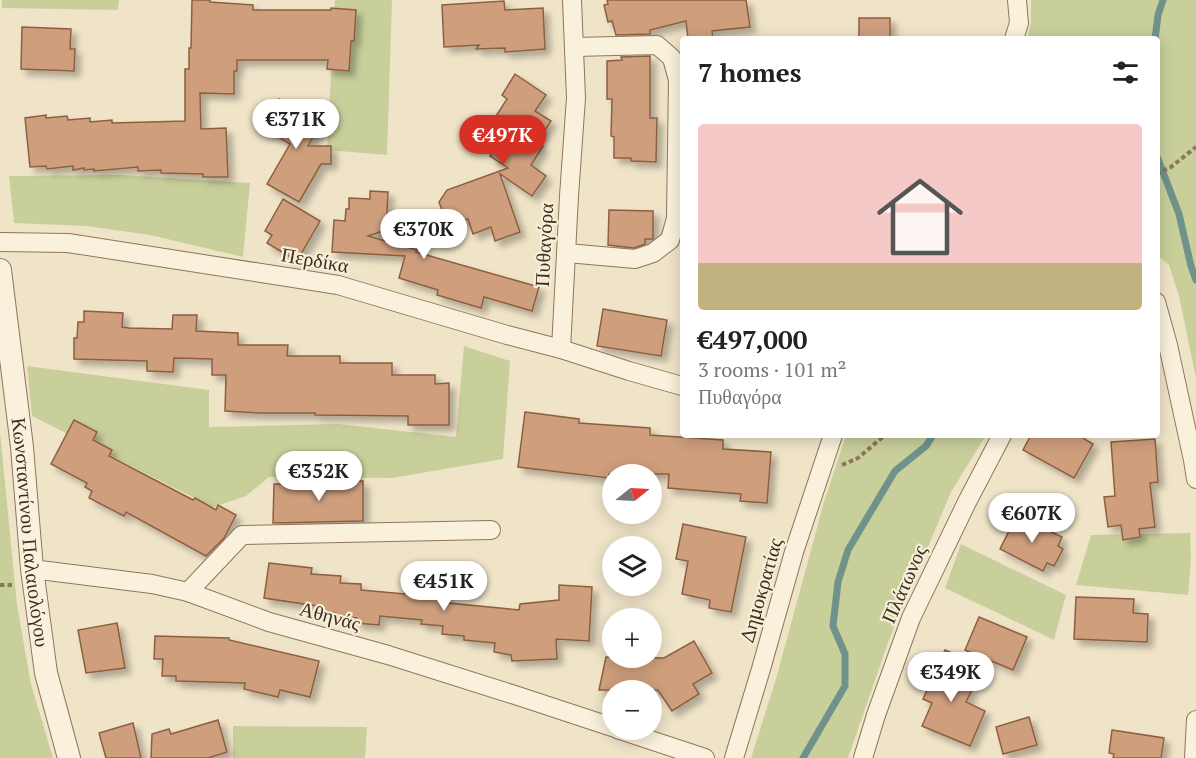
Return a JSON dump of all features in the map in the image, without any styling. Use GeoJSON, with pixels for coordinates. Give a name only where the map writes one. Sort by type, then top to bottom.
{"type":"FeatureCollection","features":[{"type":"Feature","properties":{"kind":"street","name":"Πυθαγόρα"},"geometry":{"type":"LineString","coordinates":[[561,349],[576,98],[572,0]]}},
{"type":"Feature","properties":{"kind":"street"},"geometry":{"type":"LineString","coordinates":[[1015,36],[1019,23],[1017,0]]}},
{"type":"Feature","properties":{"kind":"street"},"geometry":{"type":"LineString","coordinates":[[567,253],[635,259],[653,253],[670,240],[676,218],[678,80],[672,58],[657,45],[574,47]]}},
{"type":"Feature","properties":{"kind":"street","name":"Περδίκα"},"geometry":{"type":"LineString","coordinates":[[0,242],[68,243],[338,285],[680,385]]}},
{"type":"Feature","properties":{"kind":"street","name":"Κωνσταντίνου Παλαιολόγου"},"geometry":{"type":"LineString","coordinates":[[0,270],[22,447],[32,569],[46,673],[69,758]]}},
{"type":"Feature","properties":{"kind":"street"},"geometry":{"type":"LineString","coordinates":[[1160,316],[1194,459],[1196,478]]}},
{"type":"Feature","properties":{"kind":"street","name":"Δημοκρατίας"},"geometry":{"type":"LineString","coordinates":[[734,758],[794,552],[832,438]]}},
{"type":"Feature","properties":{"kind":"street","name":"Πλάτωνος"},"geometry":{"type":"LineString","coordinates":[[863,758],[911,618],[967,501],[1000,438]]}},
{"type":"Feature","properties":{"kind":"street"},"geometry":{"type":"LineString","coordinates":[[188,592],[242,535],[491,530]]}},
{"type":"Feature","properties":{"kind":"street","name":"Αθηνάς"},"geometry":{"type":"LineString","coordinates":[[32,569],[152,584],[188,592],[270,622],[388,655],[602,725]]}},
{"type":"Feature","properties":{"kind":"street"},"geometry":{"type":"LineString","coordinates":[[1194,758],[1196,720]]}},
{"type":"Feature","properties":{"kind":"street"},"geometry":{"type":"LineString","coordinates":[[650,740],[705,758]]}},
{"type":"Feature","properties":{"kind":"path"},"geometry":{"type":"LineString","coordinates":[[1160,172],[1171,167],[1196,147]]}},
{"type":"Feature","properties":{"kind":"path"},"geometry":{"type":"LineString","coordinates":[[824,461],[842,465],[850,462],[881,438]]}},
{"type":"Feature","properties":{"kind":"green space"},"geometry":{"type":"Polygon","coordinates":[[[2,0],[119,0],[118,10],[2,8],[2,0]]]}},
{"type":"Feature","properties":{"kind":"green space"},"geometry":{"type":"Polygon","coordinates":[[[335,0],[392,0],[387,155],[327,150],[335,0]]]}},
{"type":"Feature","properties":{"kind":"green space"},"geometry":{"type":"Polygon","coordinates":[[[1031,0],[1196,0],[1196,378],[1179,296],[1169,265],[1160,258],[1160,36],[1028,36],[1031,22],[1031,0]]]}},
{"type":"Feature","properties":{"kind":"green space"},"geometry":{"type":"Polygon","coordinates":[[[120,175],[250,183],[243,257],[150,235],[86,226],[14,223],[9,176],[120,175]]]}},
{"type":"Feature","properties":{"kind":"green space"},"geometry":{"type":"Polygon","coordinates":[[[464,346],[510,361],[503,459],[392,478],[269,477],[246,496],[213,507],[32,416],[27,366],[209,390],[209,427],[338,424],[456,437],[464,346]]]}},
{"type":"Feature","properties":{"kind":"green space"},"geometry":{"type":"Polygon","coordinates":[[[0,432],[17,605],[31,684],[53,758],[0,758],[0,432]]]}},
{"type":"Feature","properties":{"kind":"green space"},"geometry":{"type":"Polygon","coordinates":[[[845,438],[984,438],[951,492],[889,640],[848,758],[751,758],[776,679],[824,502],[845,438]]]}},
{"type":"Feature","properties":{"kind":"green space"},"geometry":{"type":"Polygon","coordinates":[[[1190,533],[1191,558],[1188,595],[1076,585],[1091,535],[1190,533]]]}},
{"type":"Feature","properties":{"kind":"green space"},"geometry":{"type":"Polygon","coordinates":[[[961,544],[1066,595],[1054,640],[945,588],[961,544]]]}},
{"type":"Feature","properties":{"kind":"green space"},"geometry":{"type":"Polygon","coordinates":[[[233,726],[367,727],[365,758],[233,758],[233,726]]]}},
{"type":"Feature","properties":{"kind":"building"},"geometry":{"type":"Polygon","coordinates":[[[192,0],[253,5],[253,10],[331,10],[331,8],[356,10],[349,71],[327,69],[328,60],[237,60],[237,71],[234,71],[234,94],[200,93],[201,129],[226,128],[228,177],[161,173],[161,170],[138,171],[138,167],[94,171],[94,169],[84,170],[84,168],[73,170],[73,166],[47,169],[46,166],[30,167],[25,118],[46,115],[46,118],[67,116],[68,120],[90,118],[90,122],[112,120],[112,123],[185,121],[185,69],[189,69],[192,0]]]}},
{"type":"Feature","properties":{"kind":"building"},"geometry":{"type":"Polygon","coordinates":[[[607,0],[746,0],[750,27],[712,31],[713,36],[688,36],[686,21],[650,30],[650,34],[616,35],[612,21],[608,22],[604,5],[608,4],[607,0]]]}},
{"type":"Feature","properties":{"kind":"building"},"geometry":{"type":"Polygon","coordinates":[[[504,1],[505,10],[543,8],[545,49],[505,52],[505,48],[476,49],[479,45],[444,47],[442,5],[504,1]]]}},
{"type":"Feature","properties":{"kind":"building"},"geometry":{"type":"Polygon","coordinates":[[[859,18],[890,18],[890,36],[859,36],[859,18]]]}},
{"type":"Feature","properties":{"kind":"building"},"geometry":{"type":"Polygon","coordinates":[[[22,27],[71,29],[70,49],[75,49],[74,71],[21,69],[22,27]]]}},
{"type":"Feature","properties":{"kind":"building"},"geometry":{"type":"Polygon","coordinates":[[[650,56],[650,118],[657,118],[656,162],[614,158],[614,137],[611,136],[612,99],[607,99],[607,61],[622,60],[621,57],[650,56]]]}},
{"type":"Feature","properties":{"kind":"building"},"geometry":{"type":"Polygon","coordinates":[[[515,74],[546,95],[535,111],[551,121],[537,142],[543,146],[531,165],[546,176],[532,196],[500,174],[520,232],[495,241],[491,227],[473,234],[468,219],[448,226],[439,202],[447,190],[508,168],[490,156],[498,144],[492,140],[504,121],[496,116],[507,99],[502,95],[515,74]]]}},
{"type":"Feature","properties":{"kind":"building"},"geometry":{"type":"Polygon","coordinates":[[[279,99],[321,123],[308,146],[331,146],[331,164],[321,164],[299,202],[267,184],[290,144],[263,128],[279,99]]]}},
{"type":"Feature","properties":{"kind":"building"},"geometry":{"type":"Polygon","coordinates":[[[370,191],[388,192],[386,230],[368,236],[539,287],[532,311],[484,297],[481,308],[437,295],[438,290],[399,278],[405,256],[332,252],[334,220],[345,221],[346,209],[349,209],[349,198],[370,199],[370,191]]]}},
{"type":"Feature","properties":{"kind":"building"},"geometry":{"type":"Polygon","coordinates":[[[283,199],[320,221],[297,261],[267,243],[272,235],[265,231],[283,199]]]}},
{"type":"Feature","properties":{"kind":"building"},"geometry":{"type":"Polygon","coordinates":[[[609,210],[653,211],[653,239],[645,239],[645,244],[634,248],[608,245],[609,210]]]}},
{"type":"Feature","properties":{"kind":"building"},"geometry":{"type":"Polygon","coordinates":[[[603,309],[667,320],[661,356],[597,346],[603,309]]]}},
{"type":"Feature","properties":{"kind":"building"},"geometry":{"type":"Polygon","coordinates":[[[84,311],[123,313],[122,327],[129,328],[172,329],[173,315],[197,315],[196,331],[238,333],[238,345],[288,345],[287,356],[340,356],[340,363],[392,363],[392,375],[435,375],[435,384],[449,383],[449,425],[408,425],[408,416],[225,411],[226,375],[212,375],[212,359],[174,358],[173,372],[147,371],[147,361],[74,359],[74,338],[77,338],[78,322],[84,322],[84,311]]]}},
{"type":"Feature","properties":{"kind":"building"},"geometry":{"type":"Polygon","coordinates":[[[525,412],[579,419],[579,423],[650,428],[650,435],[723,440],[723,449],[771,452],[767,503],[740,501],[741,494],[668,488],[669,474],[662,474],[662,464],[602,464],[602,477],[518,467],[525,412]]]}},
{"type":"Feature","properties":{"kind":"building"},"geometry":{"type":"Polygon","coordinates":[[[74,420],[97,432],[93,440],[112,450],[109,456],[193,500],[195,498],[216,510],[218,505],[236,515],[224,538],[206,556],[126,512],[124,516],[89,498],[92,491],[85,487],[87,483],[51,464],[74,420]]]}},
{"type":"Feature","properties":{"kind":"building"},"geometry":{"type":"Polygon","coordinates":[[[1029,438],[1083,438],[1093,444],[1074,478],[1023,450],[1029,438]]]}},
{"type":"Feature","properties":{"kind":"building"},"geometry":{"type":"Polygon","coordinates":[[[1155,439],[1158,482],[1150,483],[1155,527],[1139,529],[1140,537],[1123,540],[1121,525],[1108,527],[1104,497],[1115,496],[1111,442],[1155,439]]]}},
{"type":"Feature","properties":{"kind":"building"},"geometry":{"type":"Polygon","coordinates":[[[315,481],[363,481],[363,521],[273,523],[274,484],[315,484],[315,481]]]}},
{"type":"Feature","properties":{"kind":"building"},"geometry":{"type":"Polygon","coordinates":[[[1017,515],[1062,537],[1058,546],[1063,549],[1054,566],[1047,563],[1043,571],[1000,549],[1017,515]]]}},
{"type":"Feature","properties":{"kind":"building"},"geometry":{"type":"Polygon","coordinates":[[[683,524],[746,537],[731,612],[709,608],[710,600],[682,594],[688,561],[676,559],[683,524]]]}},
{"type":"Feature","properties":{"kind":"building"},"geometry":{"type":"Polygon","coordinates":[[[269,563],[312,568],[311,574],[341,576],[340,583],[361,584],[361,590],[405,594],[406,585],[430,588],[429,594],[449,597],[449,603],[519,610],[520,604],[559,600],[559,585],[592,587],[589,641],[556,639],[557,659],[512,661],[511,655],[494,652],[495,643],[464,640],[464,636],[442,634],[443,626],[421,624],[422,620],[380,616],[379,625],[356,623],[357,618],[317,611],[317,606],[264,598],[269,563]]]}},
{"type":"Feature","properties":{"kind":"building"},"geometry":{"type":"Polygon","coordinates":[[[1076,597],[1134,599],[1133,613],[1148,614],[1147,642],[1074,639],[1076,597]]]}},
{"type":"Feature","properties":{"kind":"building"},"geometry":{"type":"Polygon","coordinates":[[[979,617],[1027,637],[1013,670],[965,650],[979,617]]]}},
{"type":"Feature","properties":{"kind":"building"},"geometry":{"type":"Polygon","coordinates":[[[117,623],[125,668],[86,673],[78,630],[117,623]]]}},
{"type":"Feature","properties":{"kind":"building"},"geometry":{"type":"Polygon","coordinates":[[[155,636],[229,638],[229,640],[319,661],[310,697],[280,690],[278,697],[244,689],[245,683],[176,681],[176,676],[162,676],[163,659],[154,659],[155,636]]]}},
{"type":"Feature","properties":{"kind":"building"},"geometry":{"type":"Polygon","coordinates":[[[694,641],[712,673],[693,684],[699,694],[672,711],[662,696],[662,680],[602,680],[602,690],[599,690],[604,668],[662,668],[662,658],[694,641]]]}},
{"type":"Feature","properties":{"kind":"building"},"geometry":{"type":"Polygon","coordinates":[[[945,650],[966,659],[956,683],[972,690],[966,702],[985,711],[970,746],[922,726],[932,703],[923,699],[945,650]]]}},
{"type":"Feature","properties":{"kind":"building"},"geometry":{"type":"Polygon","coordinates":[[[1029,717],[1037,745],[1003,754],[996,727],[1029,717]]]}},
{"type":"Feature","properties":{"kind":"building"},"geometry":{"type":"Polygon","coordinates":[[[218,720],[227,752],[208,758],[151,758],[152,734],[169,729],[171,734],[218,720]]]}},
{"type":"Feature","properties":{"kind":"building"},"geometry":{"type":"Polygon","coordinates":[[[133,723],[141,758],[106,758],[99,733],[133,723]]]}},
{"type":"Feature","properties":{"kind":"building"},"geometry":{"type":"Polygon","coordinates":[[[1112,730],[1164,738],[1161,758],[1113,758],[1114,754],[1109,753],[1112,730]]]}},
{"type":"Feature","properties":{"kind":"waterway"},"geometry":{"type":"LineString","coordinates":[[1155,36],[1163,0]]}},
{"type":"Feature","properties":{"kind":"waterway"},"geometry":{"type":"LineString","coordinates":[[1160,164],[1179,214],[1196,280]]}},
{"type":"Feature","properties":{"kind":"waterway"},"geometry":{"type":"LineString","coordinates":[[803,758],[845,686],[845,654],[833,626],[838,582],[848,550],[895,471],[926,446],[931,438]]}}]}
